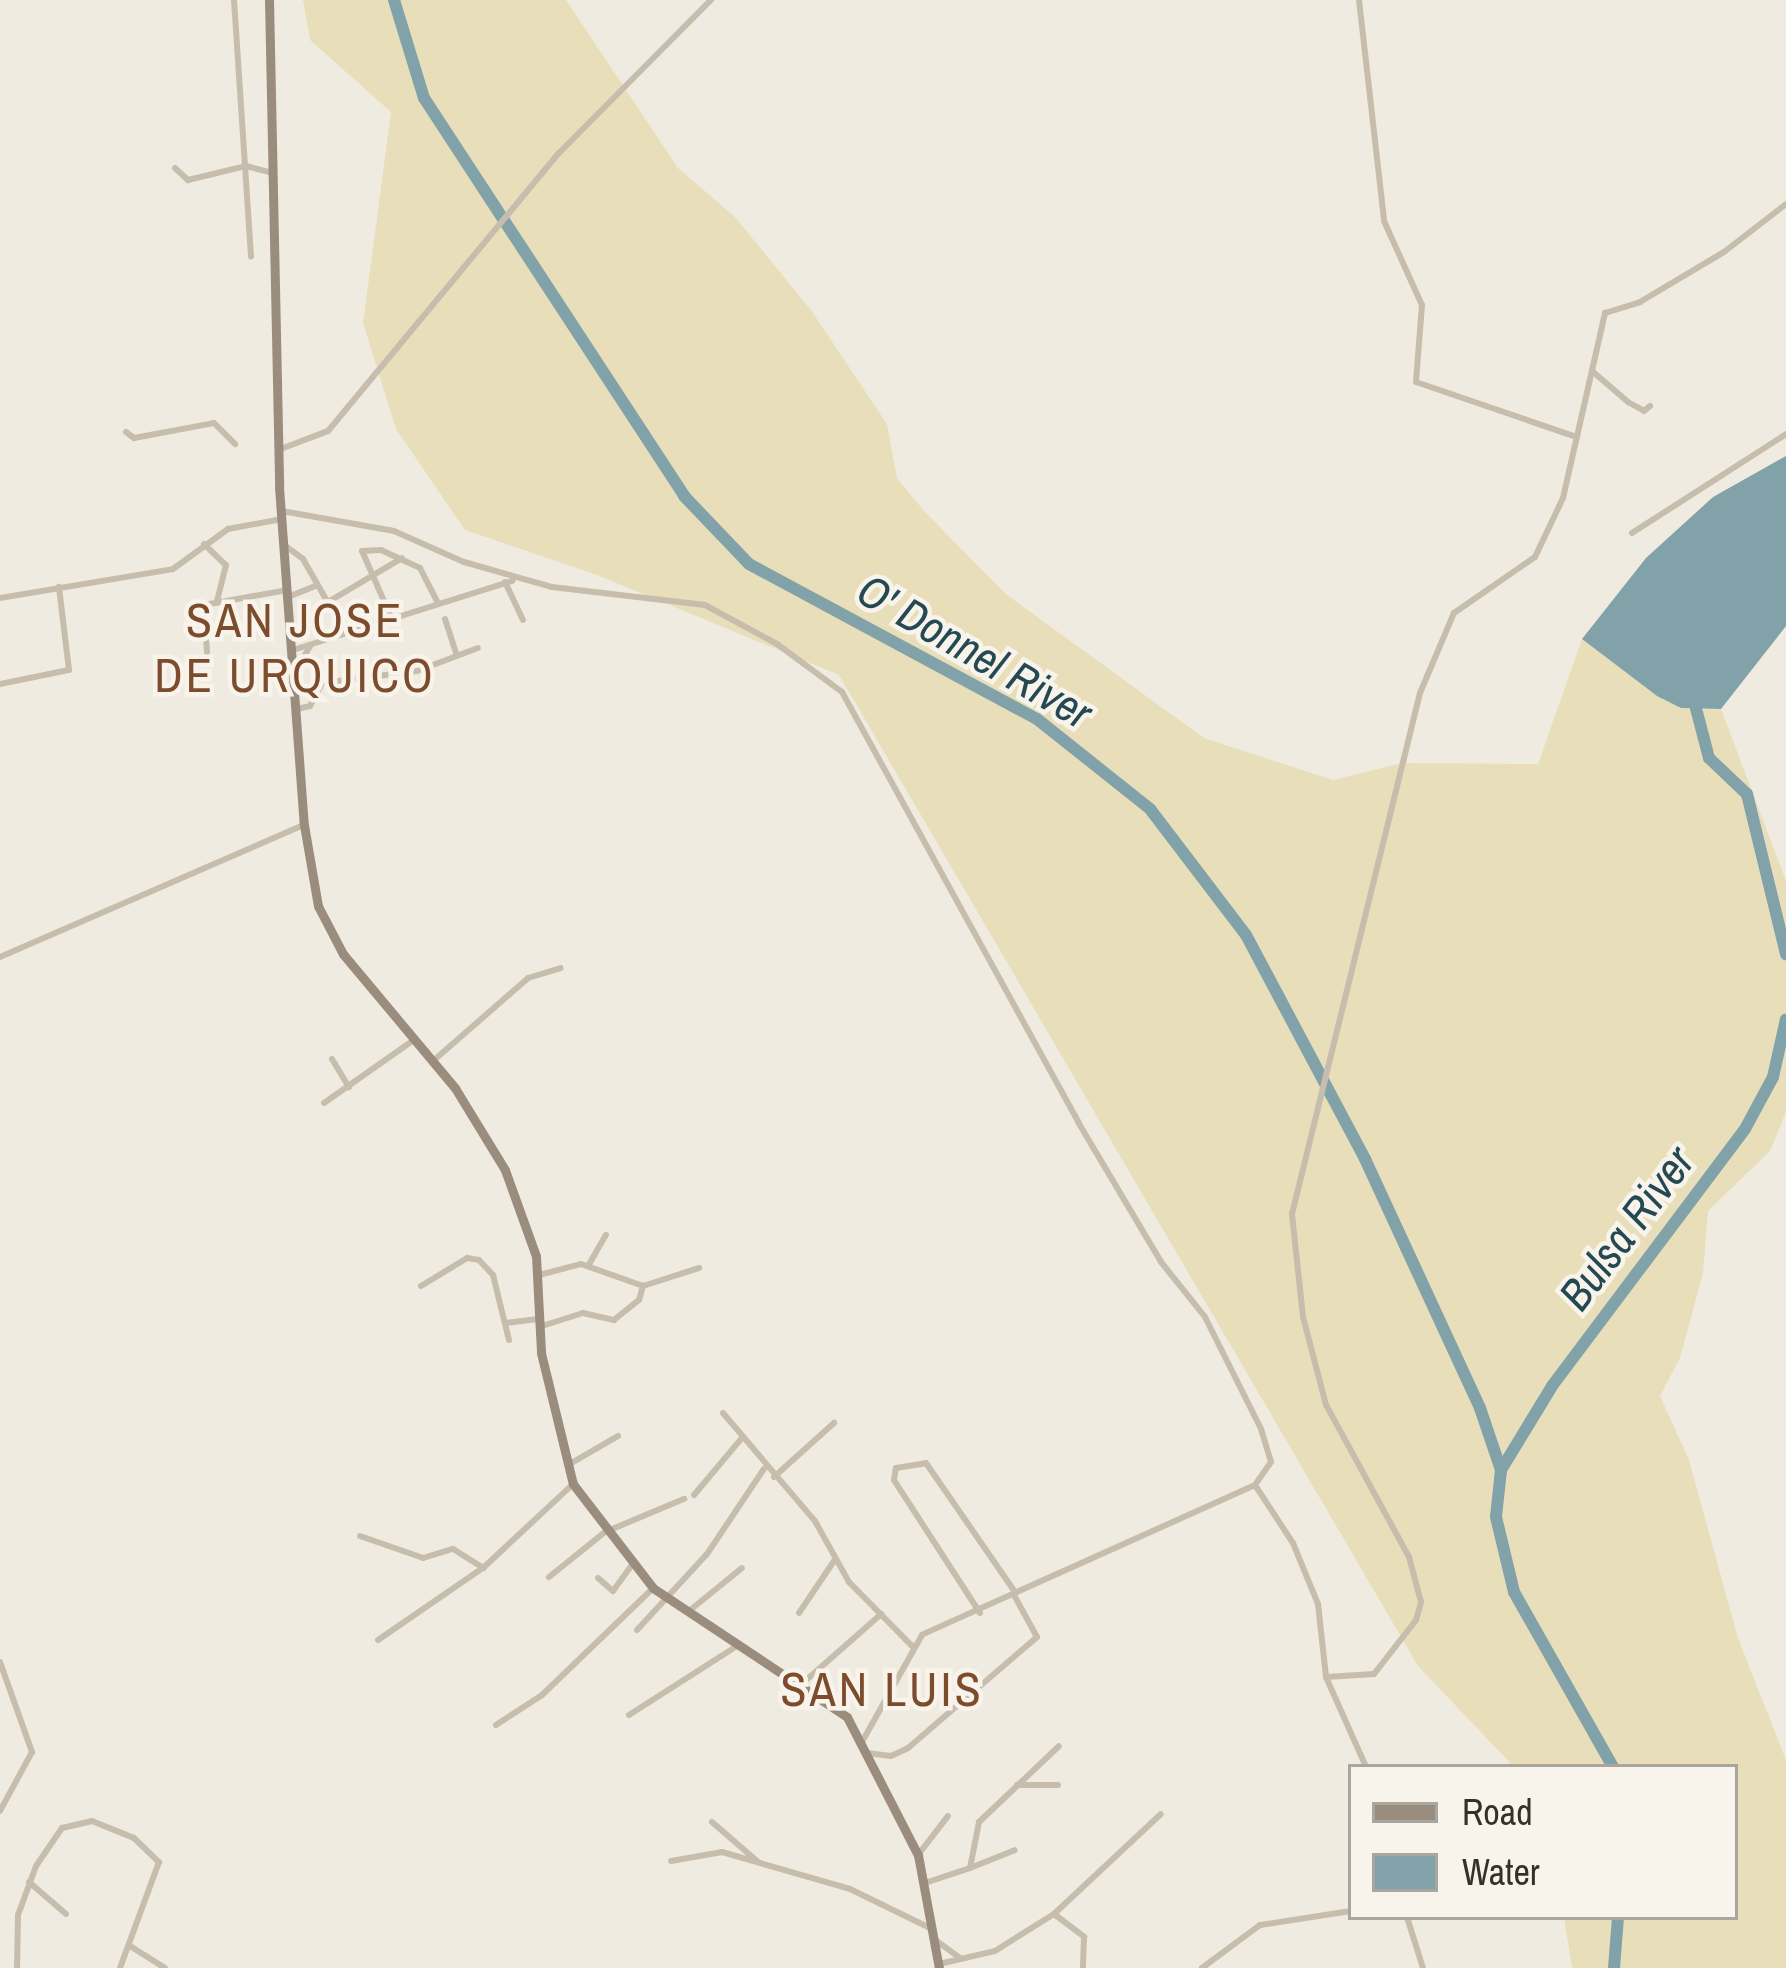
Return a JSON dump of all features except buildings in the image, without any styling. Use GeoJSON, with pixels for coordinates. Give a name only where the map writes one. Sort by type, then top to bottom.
{"type":"FeatureCollection","features":[{"type":"Feature","properties":{"kind":"street"},"geometry":{"type":"LineString","coordinates":[[234,0],[251,256]]}},
{"type":"Feature","properties":{"kind":"street"},"geometry":{"type":"LineString","coordinates":[[269,0],[278,450],[304,825],[323,920],[433,1060],[505,1170],[536,1276],[539,1323],[565,1467],[573,1484],[604,1532],[653,1588],[738,1646],[805,1682],[847,1717],[918,1855],[939,1966],[994,1951],[1054,1914],[1161,1814]]}},
{"type":"Feature","properties":{"kind":"street"},"geometry":{"type":"LineString","coordinates":[[278,450],[328,430],[559,153],[711,0]]}},
{"type":"Feature","properties":{"kind":"street"},"geometry":{"type":"LineString","coordinates":[[1359,0],[1384,221],[1421,304],[1415,382],[1577,437]]}},
{"type":"Feature","properties":{"kind":"street"},"geometry":{"type":"LineString","coordinates":[[175,168],[192,180],[246,166],[269,172]]}},
{"type":"Feature","properties":{"kind":"street"},"geometry":{"type":"LineString","coordinates":[[1326,1677],[1366,1678],[1383,1665],[1417,1620],[1419,1582],[1326,1405],[1303,1317],[1292,1214],[1436,646],[1457,609],[1530,565],[1563,498],[1605,313],[1640,302],[1724,252],[1786,203]]}},
{"type":"Feature","properties":{"kind":"street"},"geometry":{"type":"LineString","coordinates":[[1592,370],[1628,402],[1644,411],[1650,406]]}},
{"type":"Feature","properties":{"kind":"street"},"geometry":{"type":"LineString","coordinates":[[127,432],[134,438],[214,423],[236,443]]}},
{"type":"Feature","properties":{"kind":"street"},"geometry":{"type":"LineString","coordinates":[[1632,533],[1786,434]]}},
{"type":"Feature","properties":{"kind":"street"},"geometry":{"type":"LineString","coordinates":[[0,598],[183,566],[205,544],[239,525],[282,515],[394,531],[518,579],[705,605],[777,644],[853,704],[1078,1122],[1161,1262],[1208,1323],[1270,1454],[1268,1474],[1255,1485],[980,1613],[932,1628],[913,1647],[865,1748]]}},
{"type":"Feature","properties":{"kind":"street"},"geometry":{"type":"LineString","coordinates":[[205,544],[226,565],[217,602]]}},
{"type":"Feature","properties":{"kind":"street"},"geometry":{"type":"LineString","coordinates":[[284,544],[318,584],[344,631]]}},
{"type":"Feature","properties":{"kind":"street"},"geometry":{"type":"LineString","coordinates":[[392,617],[370,580],[362,551],[402,558],[426,574],[437,601]]}},
{"type":"Feature","properties":{"kind":"street"},"geometry":{"type":"LineString","coordinates":[[328,602],[402,558]]}},
{"type":"Feature","properties":{"kind":"street"},"geometry":{"type":"LineString","coordinates":[[292,650],[518,579]]}},
{"type":"Feature","properties":{"kind":"street"},"geometry":{"type":"LineString","coordinates":[[506,582],[523,620]]}},
{"type":"Feature","properties":{"kind":"street"},"geometry":{"type":"LineString","coordinates":[[207,652],[202,608],[288,594],[318,584]]}},
{"type":"Feature","properties":{"kind":"street"},"geometry":{"type":"LineString","coordinates":[[0,684],[69,670],[58,587]]}},
{"type":"Feature","properties":{"kind":"street"},"geometry":{"type":"LineString","coordinates":[[445,619],[457,657]]}},
{"type":"Feature","properties":{"kind":"street"},"geometry":{"type":"LineString","coordinates":[[294,674],[316,642]]}},
{"type":"Feature","properties":{"kind":"street"},"geometry":{"type":"LineString","coordinates":[[297,709],[310,706],[322,683],[457,657],[478,648]]}},
{"type":"Feature","properties":{"kind":"street"},"geometry":{"type":"LineString","coordinates":[[0,957],[304,825]]}},
{"type":"Feature","properties":{"kind":"street"},"geometry":{"type":"LineString","coordinates":[[433,1060],[528,978],[560,968]]}},
{"type":"Feature","properties":{"kind":"street"},"geometry":{"type":"LineString","coordinates":[[323,1103],[415,1040]]}},
{"type":"Feature","properties":{"kind":"street"},"geometry":{"type":"LineString","coordinates":[[332,1059],[350,1088]]}},
{"type":"Feature","properties":{"kind":"street"},"geometry":{"type":"LineString","coordinates":[[588,1265],[606,1235]]}},
{"type":"Feature","properties":{"kind":"street"},"geometry":{"type":"LineString","coordinates":[[422,1286],[467,1258],[478,1260],[493,1275],[508,1340]]}},
{"type":"Feature","properties":{"kind":"street"},"geometry":{"type":"LineString","coordinates":[[536,1276],[588,1265],[643,1286],[699,1268]]}},
{"type":"Feature","properties":{"kind":"street"},"geometry":{"type":"LineString","coordinates":[[506,1323],[539,1323],[583,1313],[614,1320],[639,1300],[643,1286]]}},
{"type":"Feature","properties":{"kind":"street"},"geometry":{"type":"LineString","coordinates":[[723,1413],[764,1469],[815,1521],[834,1561],[913,1647]]}},
{"type":"Feature","properties":{"kind":"street"},"geometry":{"type":"LineString","coordinates":[[774,1478],[834,1423]]}},
{"type":"Feature","properties":{"kind":"street"},"geometry":{"type":"LineString","coordinates":[[565,1467],[618,1436]]}},
{"type":"Feature","properties":{"kind":"street"},"geometry":{"type":"LineString","coordinates":[[694,1495],[741,1438]]}},
{"type":"Feature","properties":{"kind":"street"},"geometry":{"type":"LineString","coordinates":[[865,1748],[891,1756],[908,1748],[1037,1636],[1016,1594],[926,1463],[907,1462],[892,1475],[980,1613]]}},
{"type":"Feature","properties":{"kind":"street"},"geometry":{"type":"LineString","coordinates":[[637,1630],[670,1598],[764,1469]]}},
{"type":"Feature","properties":{"kind":"street"},"geometry":{"type":"LineString","coordinates":[[378,1640],[483,1568],[573,1484]]}},
{"type":"Feature","properties":{"kind":"street"},"geometry":{"type":"LineString","coordinates":[[1255,1485],[1294,1543],[1318,1604],[1326,1677],[1365,1764]]}},
{"type":"Feature","properties":{"kind":"street"},"geometry":{"type":"LineString","coordinates":[[548,1577],[604,1532],[684,1499]]}},
{"type":"Feature","properties":{"kind":"street"},"geometry":{"type":"LineString","coordinates":[[360,1536],[423,1558],[452,1549],[483,1568]]}},
{"type":"Feature","properties":{"kind":"street"},"geometry":{"type":"LineString","coordinates":[[799,1613],[834,1561]]}},
{"type":"Feature","properties":{"kind":"street"},"geometry":{"type":"LineString","coordinates":[[598,1578],[613,1591],[632,1564]]}},
{"type":"Feature","properties":{"kind":"street"},"geometry":{"type":"LineString","coordinates":[[689,1611],[742,1568]]}},
{"type":"Feature","properties":{"kind":"street"},"geometry":{"type":"LineString","coordinates":[[496,1725],[542,1695],[653,1588]]}},
{"type":"Feature","properties":{"kind":"street"},"geometry":{"type":"LineString","coordinates":[[805,1682],[880,1614]]}},
{"type":"Feature","properties":{"kind":"street"},"geometry":{"type":"LineString","coordinates":[[629,1715],[738,1646]]}},
{"type":"Feature","properties":{"kind":"street"},"geometry":{"type":"LineString","coordinates":[[0,1662],[32,1751],[0,1810]]}},
{"type":"Feature","properties":{"kind":"street"},"geometry":{"type":"LineString","coordinates":[[970,1868],[979,1822],[1059,1746]]}},
{"type":"Feature","properties":{"kind":"street"},"geometry":{"type":"LineString","coordinates":[[1017,1785],[1058,1785]]}},
{"type":"Feature","properties":{"kind":"street"},"geometry":{"type":"LineString","coordinates":[[918,1855],[948,1816]]}},
{"type":"Feature","properties":{"kind":"street"},"geometry":{"type":"LineString","coordinates":[[17,1968],[18,1915],[29,1882],[70,1824],[92,1821],[134,1838],[159,1868],[123,1967]]}},
{"type":"Feature","properties":{"kind":"street"},"geometry":{"type":"LineString","coordinates":[[712,1822],[759,1863]]}},
{"type":"Feature","properties":{"kind":"street"},"geometry":{"type":"LineString","coordinates":[[925,1882],[1015,1850]]}},
{"type":"Feature","properties":{"kind":"street"},"geometry":{"type":"LineString","coordinates":[[671,1861],[722,1852],[850,1889],[932,1933],[960,1958]]}},
{"type":"Feature","properties":{"kind":"street"},"geometry":{"type":"LineString","coordinates":[[29,1882],[66,1914]]}},
{"type":"Feature","properties":{"kind":"street"},"geometry":{"type":"LineString","coordinates":[[1202,1968],[1259,1925],[1348,1911]]}},
{"type":"Feature","properties":{"kind":"street"},"geometry":{"type":"LineString","coordinates":[[1054,1914],[1084,1937],[1083,1968]]}},
{"type":"Feature","properties":{"kind":"street"},"geometry":{"type":"LineString","coordinates":[[1408,1920],[1423,1968]]}},
{"type":"Feature","properties":{"kind":"street"},"geometry":{"type":"LineString","coordinates":[[130,1946],[165,1968]]}},
{"type":"Feature","properties":{"kind":"sand"},"geometry":{"type":"Polygon","coordinates":[[[303,0],[566,0],[678,168],[735,217],[811,310],[887,424],[897,478],[924,511],[1007,595],[1204,738],[1333,780],[1402,763],[1538,764],[1582,639],[1657,696],[1681,708],[1721,709],[1786,881],[1786,1112],[1770,1151],[1708,1211],[1703,1273],[1680,1358],[1660,1396],[1689,1460],[1738,1638],[1786,1760],[1786,1968],[1572,1968],[1564,1920],[1738,1920],[1738,1764],[1511,1764],[1418,1666],[839,675],[597,575],[465,530],[396,429],[363,323],[391,112],[310,40],[303,0]]]}},
{"type":"Feature","properties":{"kind":"water"},"geometry":{"type":"Polygon","coordinates":[[[1786,456],[1786,626],[1721,709],[1681,708],[1657,696],[1582,639],[1646,558],[1713,497],[1786,456]]]}},
{"type":"Feature","properties":{"kind":"waterway","name":"O' Donnel River"},"geometry":{"type":"LineString","coordinates":[[394,0],[424,98],[684,496],[749,564],[1037,719],[1150,809],[1246,935],[1365,1159],[1480,1408],[1501,1470],[1496,1517],[1514,1592],[1611,1764]]}},
{"type":"Feature","properties":{"kind":"waterway","name":"Bulsa River"},"geometry":{"type":"LineString","coordinates":[[1693,697],[1709,758],[1747,794],[1786,954]]}},
{"type":"Feature","properties":{"kind":"waterway","name":"Bulsa River"},"geometry":{"type":"LineString","coordinates":[[1501,1470],[1552,1386],[1745,1129],[1773,1077],[1786,1019]]}},
{"type":"Feature","properties":{"kind":"waterway"},"geometry":{"type":"LineString","coordinates":[[1614,1968],[1618,1920]]}},
{"type":"Feature","properties":{"kind":"district","name":"SAN JOSE DE URQUICO"},"geometry":{"type":"Point","coordinates":[295,646]}},
{"type":"Feature","properties":{"kind":"district","name":"SAN LUIS"},"geometry":{"type":"Point","coordinates":[882,1689]}}]}
